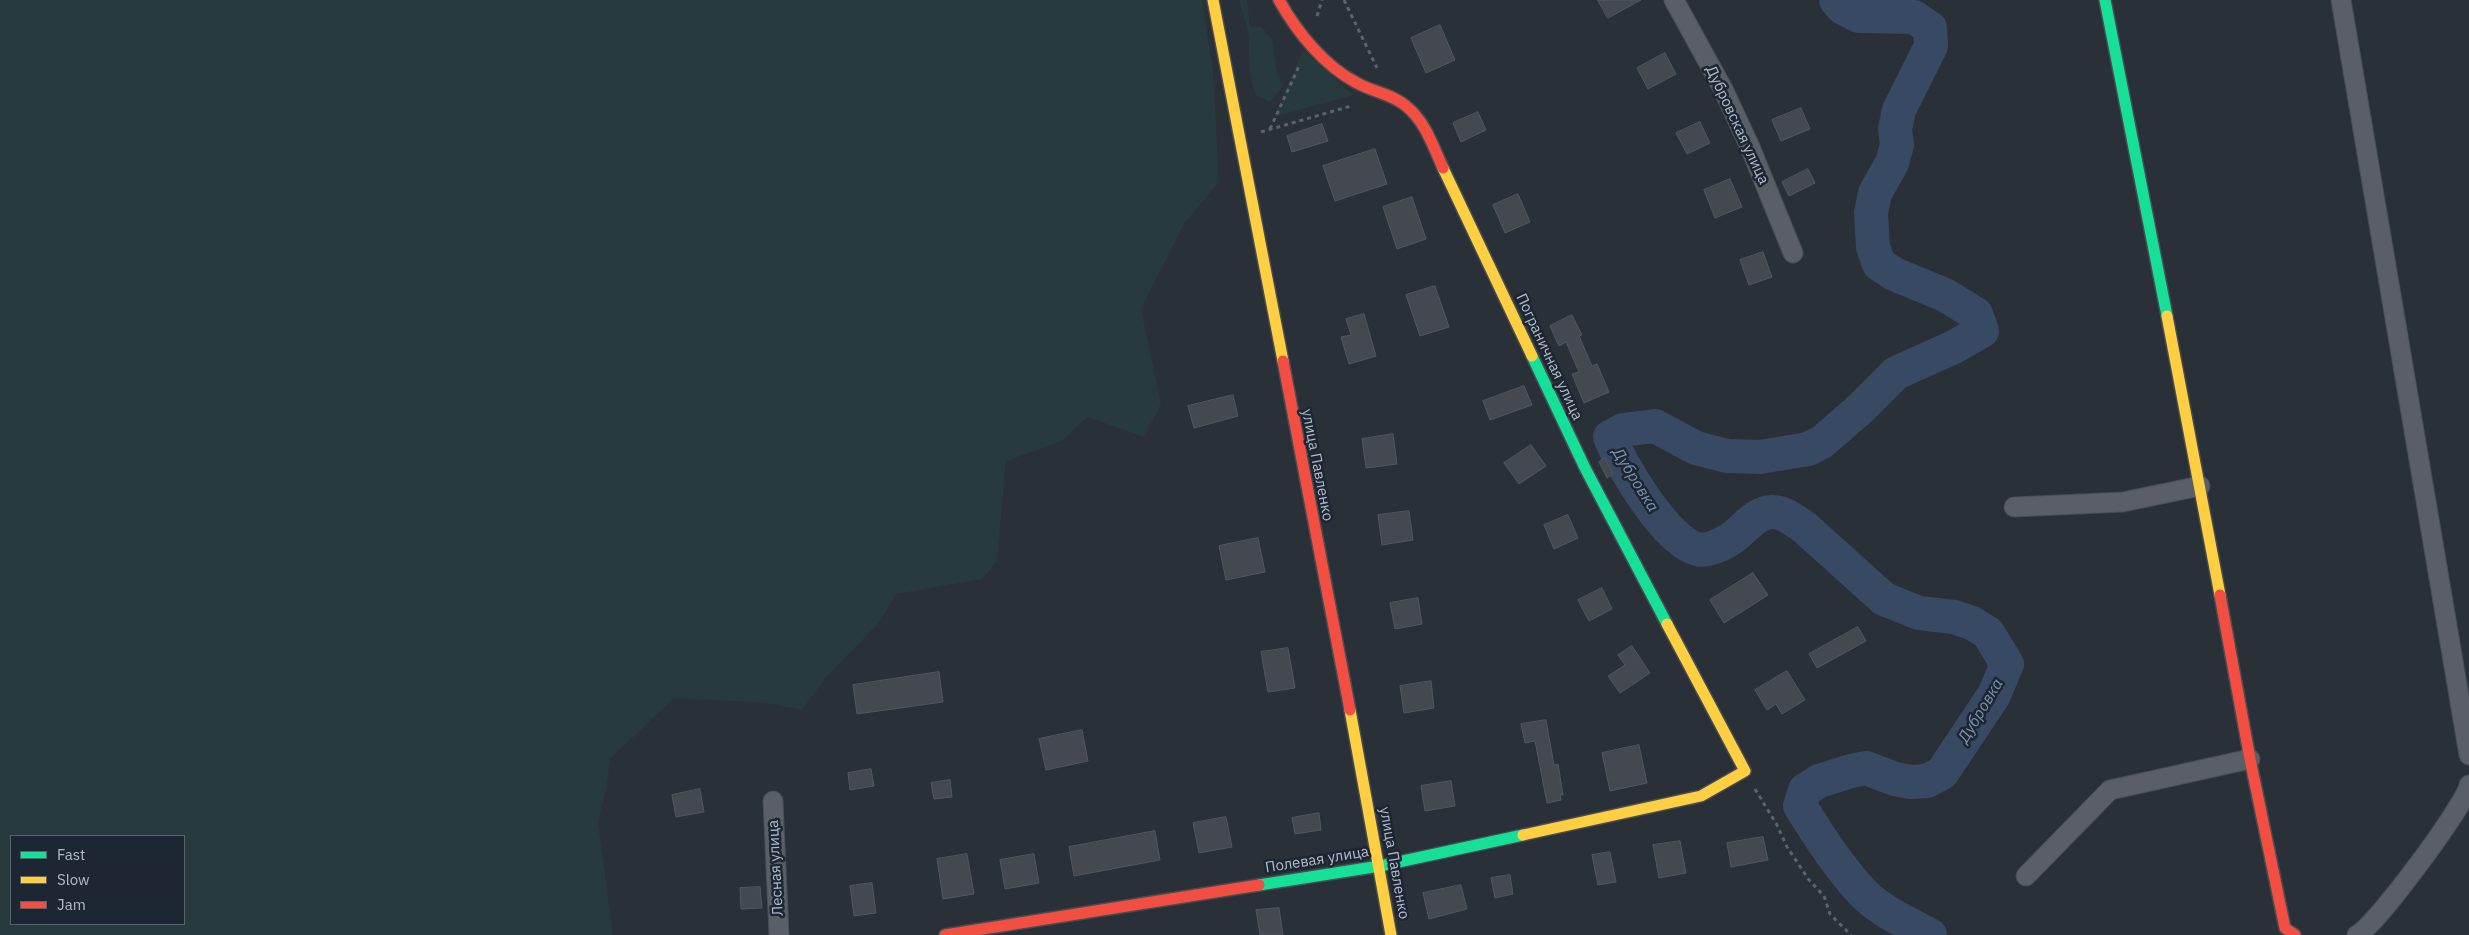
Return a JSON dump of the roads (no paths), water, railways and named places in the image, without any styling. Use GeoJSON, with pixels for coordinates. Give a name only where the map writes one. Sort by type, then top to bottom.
{"type":"FeatureCollection","features":[{"type":"Feature","properties":{"kind":"street","name":"улица Павленко"},"geometry":{"type":"LineString","coordinates":[[1213,0],[1380,866],[1391,935]]}},
{"type":"Feature","properties":{"kind":"street","name":"Пограничная улица"},"geometry":{"type":"LineString","coordinates":[[1279,0],[1309,42],[1327,62],[1357,84],[1390,94],[1410,107],[1422,123],[1585,468],[1745,771]]}},
{"type":"Feature","properties":{"kind":"street","name":"Дубровская улица"},"geometry":{"type":"LineString","coordinates":[[1674,0],[1723,89],[1750,147],[1794,253]]}},
{"type":"Feature","properties":{"kind":"street"},"geometry":{"type":"LineString","coordinates":[[2106,0],[2200,486],[2250,759],[2285,928],[2295,935]]}},
{"type":"Feature","properties":{"kind":"street"},"geometry":{"type":"LineString","coordinates":[[2341,0],[2469,755]]}},
{"type":"Feature","properties":{"kind":"street"},"geometry":{"type":"LineString","coordinates":[[2014,507],[2123,502],[2200,486]]}},
{"type":"Feature","properties":{"kind":"street"},"geometry":{"type":"LineString","coordinates":[[2026,876],[2110,790],[2250,759]]}},
{"type":"Feature","properties":{"kind":"street","name":"Полевая улица"},"geometry":{"type":"LineString","coordinates":[[944,935],[1380,866],[1702,796],[1745,771]]}},
{"type":"Feature","properties":{"kind":"street"},"geometry":{"type":"LineString","coordinates":[[2357,935],[2380,913],[2459,808],[2469,785]]}},
{"type":"Feature","properties":{"kind":"street","name":"Лесная улица"},"geometry":{"type":"LineString","coordinates":[[773,801],[780,935]]}},
{"type":"Feature","properties":{"kind":"waterway","name":"Дубровка"},"geometry":{"type":"LineString","coordinates":[[1836,0],[1843,8],[1859,16],[1914,17],[1930,28],[1931,46],[1899,110],[1895,129],[1897,145],[1892,163],[1875,193],[1871,213],[1873,247],[1879,264],[1894,274],[1945,295],[1976,314],[1982,331],[1954,347],[1896,373],[1860,409],[1822,442],[1808,449],[1760,457],[1727,456],[1696,448],[1655,426],[1623,430],[1610,437],[1624,466],[1646,501],[1672,533],[1685,543],[1701,550],[1713,548],[1726,542],[1760,515],[1773,512],[1781,514],[1804,527],[1884,599],[1919,613],[1954,617],[1972,623],[1988,633],[2007,664],[1994,695],[1942,773],[1927,781],[1911,782],[1895,779],[1866,768],[1851,771],[1819,781],[1805,790],[1800,806],[1838,863],[1864,894],[1887,912],[1930,935]]}}]}
